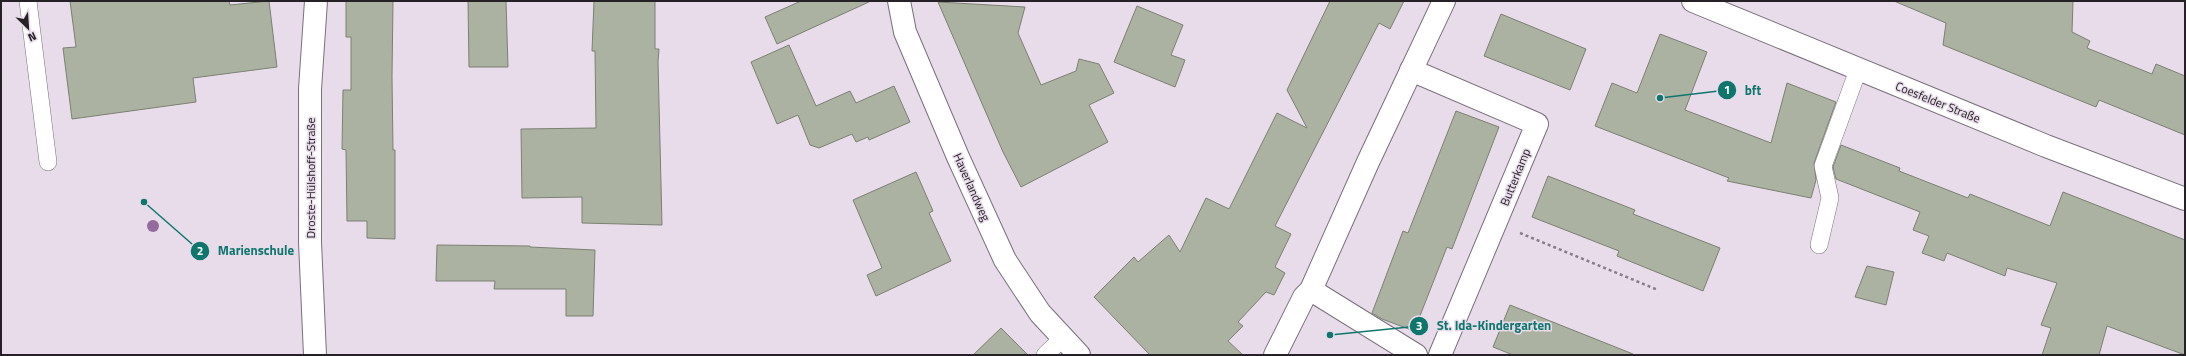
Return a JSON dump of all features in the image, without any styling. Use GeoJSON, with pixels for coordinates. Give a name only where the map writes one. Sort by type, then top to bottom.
{"type":"FeatureCollection","features":[{"type":"Feature","properties":{"kind":"street","name":"Droste-Hülshoff-Straße"},"geometry":{"type":"LineString","coordinates":[[315,355],[310,242],[310,89],[316,1]]}},
{"type":"Feature","properties":{"kind":"street","name":"Haverlandweg"},"geometry":{"type":"LineString","coordinates":[[899,1],[905,32],[958,157],[1005,260],[1040,313],[1079,355]]}},
{"type":"Feature","properties":{"kind":"street"},"geometry":{"type":"LineString","coordinates":[[1275,355],[1304,297],[1311,290],[1368,162],[1444,1]]}},
{"type":"Feature","properties":{"kind":"street","name":"Coesfelder Straße"},"geometry":{"type":"LineString","coordinates":[[1693,1],[1858,70],[2185,199]]}},
{"type":"Feature","properties":{"kind":"street","name":"Butterkamp"},"geometry":{"type":"LineString","coordinates":[[1411,70],[1537,124],[1440,355]]}},
{"type":"Feature","properties":{"kind":"street"},"geometry":{"type":"LineString","coordinates":[[1311,290],[1416,355]]}},
{"type":"Feature","properties":{"kind":"lane"},"geometry":{"type":"LineString","coordinates":[[28,1],[48,162]]}},
{"type":"Feature","properties":{"kind":"lane"},"geometry":{"type":"LineString","coordinates":[[1819,245],[1830,198],[1823,166],[1858,70]]}},
{"type":"Feature","properties":{"kind":"lane"},"geometry":{"type":"LineString","coordinates":[[1045,355],[1063,338]]}},
{"type":"Feature","properties":{"kind":"path"},"geometry":{"type":"LineString","coordinates":[[1496,223],[1658,290]]}},
{"type":"Feature","properties":{"kind":"building"},"geometry":{"type":"Polygon","coordinates":[[[70,1],[229,1],[230,5],[269,1],[277,67],[193,78],[196,102],[72,119],[63,48],[76,47],[70,1]]]}},
{"type":"Feature","properties":{"kind":"building"},"geometry":{"type":"Polygon","coordinates":[[[346,1],[393,1],[392,77],[393,150],[395,150],[395,239],[367,238],[367,221],[347,221],[346,150],[342,149],[343,90],[351,90],[351,37],[346,37],[346,1]]]}},
{"type":"Feature","properties":{"kind":"building"},"geometry":{"type":"Polygon","coordinates":[[[468,1],[506,1],[508,67],[469,67],[468,1]]]}},
{"type":"Feature","properties":{"kind":"building"},"geometry":{"type":"Polygon","coordinates":[[[594,1],[655,1],[655,49],[659,49],[658,62],[662,225],[582,223],[582,197],[522,198],[521,129],[596,128],[595,51],[592,51],[594,1]]]}},
{"type":"Feature","properties":{"kind":"building"},"geometry":{"type":"Polygon","coordinates":[[[801,1],[871,1],[777,44],[765,17],[801,1]]]}},
{"type":"Feature","properties":{"kind":"building"},"geometry":{"type":"Polygon","coordinates":[[[1330,1],[1404,1],[1390,29],[1379,23],[1275,226],[1291,234],[1275,267],[1285,273],[1274,295],[1266,292],[1238,322],[1243,326],[1228,341],[1243,355],[1150,355],[1094,297],[1134,257],[1138,262],[1169,235],[1180,252],[1206,198],[1229,209],[1277,113],[1307,128],[1287,90],[1330,1]]]}},
{"type":"Feature","properties":{"kind":"building"},"geometry":{"type":"Polygon","coordinates":[[[1894,1],[2073,1],[2072,32],[2090,41],[2087,48],[2152,74],[2156,64],[2185,76],[2185,135],[2099,100],[2096,107],[1943,45],[1946,23],[1894,1]]]}},
{"type":"Feature","properties":{"kind":"building"},"geometry":{"type":"Polygon","coordinates":[[[938,2],[1025,7],[1018,33],[1041,85],[1076,71],[1079,59],[1099,64],[1114,93],[1089,105],[1108,142],[1021,187],[1003,152],[938,2]]]}},
{"type":"Feature","properties":{"kind":"building"},"geometry":{"type":"Polygon","coordinates":[[[1137,6],[1183,25],[1171,55],[1185,60],[1175,87],[1114,62],[1137,6]]]}},
{"type":"Feature","properties":{"kind":"building"},"geometry":{"type":"Polygon","coordinates":[[[1501,14],[1586,49],[1570,90],[1484,56],[1501,14]]]}},
{"type":"Feature","properties":{"kind":"building"},"geometry":{"type":"Polygon","coordinates":[[[1660,34],[1707,52],[1685,110],[1771,143],[1787,83],[1836,102],[1814,163],[1816,180],[1811,198],[1727,181],[1729,178],[1595,126],[1612,83],[1637,93],[1660,34]]]}},
{"type":"Feature","properties":{"kind":"building"},"geometry":{"type":"Polygon","coordinates":[[[789,45],[816,106],[850,91],[856,103],[894,86],[910,122],[869,140],[868,137],[856,142],[852,134],[819,148],[810,145],[798,115],[777,124],[751,62],[789,45]]]}},
{"type":"Feature","properties":{"kind":"building"},"geometry":{"type":"Polygon","coordinates":[[[1456,111],[1499,127],[1452,249],[1447,247],[1414,331],[1382,319],[1372,313],[1403,231],[1408,233],[1456,111]]]}},
{"type":"Feature","properties":{"kind":"building"},"geometry":{"type":"Polygon","coordinates":[[[1841,145],[1900,168],[1899,171],[1968,198],[1970,194],[2050,226],[2063,192],[2185,240],[2185,355],[2107,326],[2099,355],[2042,355],[2051,328],[2041,325],[2057,283],[2007,268],[2005,276],[1947,253],[1944,261],[1922,253],[1929,236],[1913,230],[1920,212],[1836,179],[1833,167],[1841,145]]]}},
{"type":"Feature","properties":{"kind":"building"},"geometry":{"type":"Polygon","coordinates":[[[916,172],[933,211],[929,213],[951,261],[876,296],[867,275],[882,268],[853,200],[916,172]]]}},
{"type":"Feature","properties":{"kind":"building"},"geometry":{"type":"Polygon","coordinates":[[[1548,176],[1635,210],[1633,214],[1720,248],[1703,291],[1617,256],[1619,251],[1532,217],[1548,176]]]}},
{"type":"Feature","properties":{"kind":"building"},"geometry":{"type":"Polygon","coordinates":[[[437,245],[530,246],[595,250],[593,316],[566,316],[566,289],[494,289],[495,281],[436,281],[437,245]]]}},
{"type":"Feature","properties":{"kind":"building"},"geometry":{"type":"Polygon","coordinates":[[[1867,266],[1894,272],[1886,305],[1855,297],[1867,266]]]}},
{"type":"Feature","properties":{"kind":"building"},"geometry":{"type":"Polygon","coordinates":[[[1510,305],[1633,354],[1513,355],[1493,347],[1510,305]]]}},
{"type":"Feature","properties":{"kind":"building"},"geometry":{"type":"Polygon","coordinates":[[[1001,328],[1028,355],[973,355],[1001,328]]]}},
{"type":"Feature","properties":{"kind":"place","name":"bft"},"geometry":{"type":"Point","coordinates":[1660,98]}},
{"type":"Feature","properties":{"kind":"place","name":"Marienschule"},"geometry":{"type":"Point","coordinates":[144,202]}},
{"type":"Feature","properties":{"kind":"place","name":"St. Ida-Kindergarten"},"geometry":{"type":"Point","coordinates":[1330,335]}}]}
